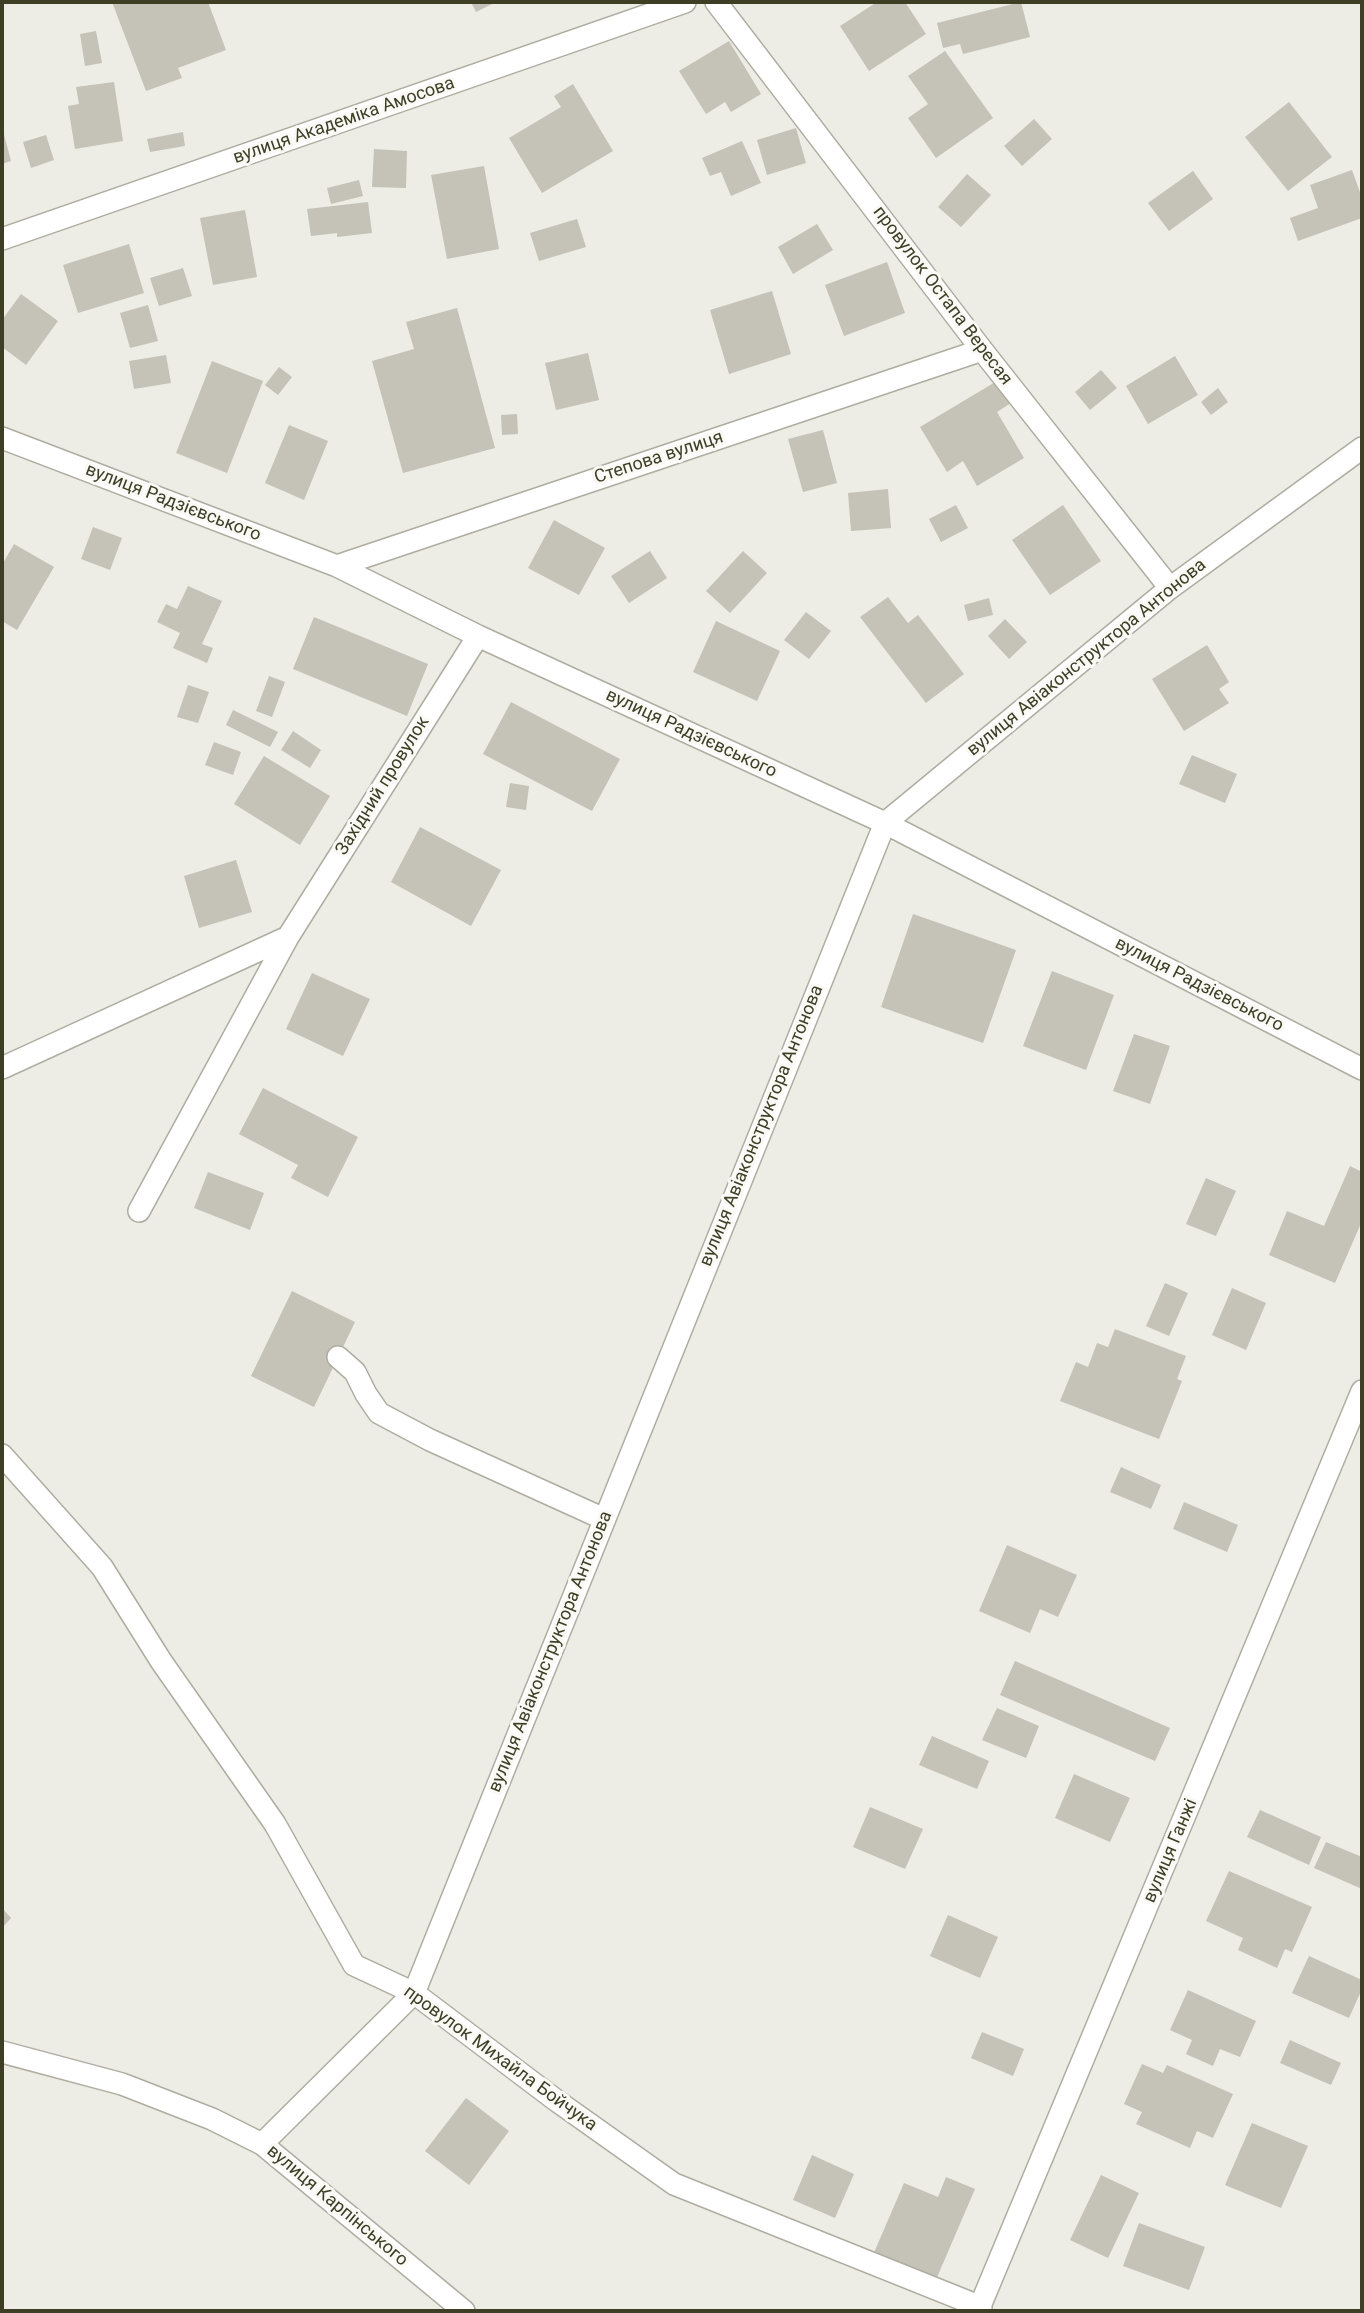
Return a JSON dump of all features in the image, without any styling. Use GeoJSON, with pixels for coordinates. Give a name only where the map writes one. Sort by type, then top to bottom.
{"type":"FeatureCollection","features":[{"type":"Feature","properties":{"kind":"street","name":"вулиця Академіка Амосова"},"geometry":{"type":"LineString","coordinates":[[2,239],[685,2]]}},
{"type":"Feature","properties":{"kind":"street","name":"провулок Остапа Вересая"},"geometry":{"type":"LineString","coordinates":[[716,2],[982,350],[1170,588]]}},
{"type":"Feature","properties":{"kind":"street","name":"Степова вулиця"},"geometry":{"type":"LineString","coordinates":[[337,566],[982,350]]}},
{"type":"Feature","properties":{"kind":"street","name":"вулиця Радзієвського"},"geometry":{"type":"LineString","coordinates":[[2,438],[337,566],[478,636],[884,823],[1362,1069]]}},
{"type":"Feature","properties":{"kind":"street","name":"вулиця Авіаконструктора Антонова"},"geometry":{"type":"LineString","coordinates":[[414,1993],[884,823],[1170,588],[1362,449]]}},
{"type":"Feature","properties":{"kind":"street","name":"Західний провулок"},"geometry":{"type":"LineString","coordinates":[[139,1211],[288,937],[478,636]]}},
{"type":"Feature","properties":{"kind":"street"},"geometry":{"type":"LineString","coordinates":[[2,1068],[288,937]]}},
{"type":"Feature","properties":{"kind":"street"},"geometry":{"type":"LineString","coordinates":[[338,1357],[355,1372],[379,1413],[430,1440],[604,1519]]}},
{"type":"Feature","properties":{"kind":"street","name":"вулиця Ганжі"},"geometry":{"type":"LineString","coordinates":[[980,2309],[1362,1391]]}},
{"type":"Feature","properties":{"kind":"street","name":"провулок Михайла Бойчука"},"geometry":{"type":"LineString","coordinates":[[2,1455],[102,1567],[161,1661],[275,1824],[354,1965],[414,1993],[557,2101],[674,2183],[980,2309]]}},
{"type":"Feature","properties":{"kind":"street"},"geometry":{"type":"LineString","coordinates":[[262,2144],[414,1993]]}},
{"type":"Feature","properties":{"kind":"street","name":"вулиця Карпінського"},"geometry":{"type":"LineString","coordinates":[[2,2052],[122,2084],[212,2119],[262,2144],[464,2311]]}},
{"type":"Feature","properties":{"kind":"building"},"geometry":{"type":"Polygon","coordinates":[[[112,2],[208,2],[226,50],[178,68],[182,78],[146,91],[112,2]]]}},
{"type":"Feature","properties":{"kind":"building"},"geometry":{"type":"Polygon","coordinates":[[[471,2],[491,2],[492,4],[476,12],[471,2]]]}},
{"type":"Feature","properties":{"kind":"building"},"geometry":{"type":"Polygon","coordinates":[[[877,2],[905,2],[926,34],[869,71],[840,26],[877,2]]]}},
{"type":"Feature","properties":{"kind":"building"},"geometry":{"type":"Polygon","coordinates":[[[1021,2],[1030,37],[963,54],[960,44],[943,48],[937,23],[1021,2]]]}},
{"type":"Feature","properties":{"kind":"building"},"geometry":{"type":"Polygon","coordinates":[[[96,31],[102,63],[85,66],[80,34],[96,31]]]}},
{"type":"Feature","properties":{"kind":"building"},"geometry":{"type":"Polygon","coordinates":[[[729,41],[761,94],[731,112],[725,102],[706,114],[679,71],[729,41]]]}},
{"type":"Feature","properties":{"kind":"building"},"geometry":{"type":"Polygon","coordinates":[[[945,51],[993,118],[936,158],[908,118],[928,104],[908,76],[945,51]]]}},
{"type":"Feature","properties":{"kind":"building"},"geometry":{"type":"Polygon","coordinates":[[[114,82],[123,141],[75,149],[68,106],[79,104],[76,87],[114,82]]]}},
{"type":"Feature","properties":{"kind":"building"},"geometry":{"type":"Polygon","coordinates":[[[573,84],[613,151],[542,193],[509,138],[561,107],[554,96],[573,84]]]}},
{"type":"Feature","properties":{"kind":"building"},"geometry":{"type":"Polygon","coordinates":[[[1289,102],[1332,157],[1288,191],[1245,137],[1289,102]]]}},
{"type":"Feature","properties":{"kind":"building"},"geometry":{"type":"Polygon","coordinates":[[[1034,119],[1052,139],[1022,166],[1004,146],[1034,119]]]}},
{"type":"Feature","properties":{"kind":"building"},"geometry":{"type":"Polygon","coordinates":[[[2,127],[11,161],[2,164],[2,127]]]}},
{"type":"Feature","properties":{"kind":"building"},"geometry":{"type":"Polygon","coordinates":[[[796,128],[806,163],[767,175],[757,140],[796,128]]]}},
{"type":"Feature","properties":{"kind":"building"},"geometry":{"type":"Polygon","coordinates":[[[183,132],[185,146],[150,152],[147,139],[183,132]]]}},
{"type":"Feature","properties":{"kind":"building"},"geometry":{"type":"Polygon","coordinates":[[[46,135],[54,160],[31,168],[23,142],[46,135]]]}},
{"type":"Feature","properties":{"kind":"building"},"geometry":{"type":"Polygon","coordinates":[[[742,141],[761,183],[731,196],[721,172],[710,176],[702,158],[742,141]]]}},
{"type":"Feature","properties":{"kind":"building"},"geometry":{"type":"Polygon","coordinates":[[[374,149],[407,151],[406,188],[372,187],[374,149]]]}},
{"type":"Feature","properties":{"kind":"building"},"geometry":{"type":"Polygon","coordinates":[[[484,166],[499,249],[447,259],[431,175],[484,166]]]}},
{"type":"Feature","properties":{"kind":"building"},"geometry":{"type":"Polygon","coordinates":[[[1352,170],[1362,198],[1362,218],[1298,241],[1290,218],[1318,208],[1310,185],[1352,170]]]}},
{"type":"Feature","properties":{"kind":"building"},"geometry":{"type":"Polygon","coordinates":[[[1193,171],[1213,199],[1169,231],[1148,203],[1193,171]]]}},
{"type":"Feature","properties":{"kind":"building"},"geometry":{"type":"Polygon","coordinates":[[[967,174],[991,195],[961,227],[938,207],[967,174]]]}},
{"type":"Feature","properties":{"kind":"building"},"geometry":{"type":"Polygon","coordinates":[[[359,180],[363,196],[331,204],[327,188],[359,180]]]}},
{"type":"Feature","properties":{"kind":"building"},"geometry":{"type":"Polygon","coordinates":[[[368,202],[372,233],[337,237],[337,233],[311,236],[307,209],[368,202]]]}},
{"type":"Feature","properties":{"kind":"building"},"geometry":{"type":"Polygon","coordinates":[[[245,210],[257,277],[213,285],[200,218],[245,210]]]}},
{"type":"Feature","properties":{"kind":"building"},"geometry":{"type":"Polygon","coordinates":[[[577,219],[586,247],[539,261],[530,233],[577,219]]]}},
{"type":"Feature","properties":{"kind":"building"},"geometry":{"type":"Polygon","coordinates":[[[817,224],[833,250],[793,274],[778,247],[817,224]]]}},
{"type":"Feature","properties":{"kind":"building"},"geometry":{"type":"Polygon","coordinates":[[[129,244],[144,293],[78,313],[63,265],[129,244]]]}},
{"type":"Feature","properties":{"kind":"building"},"geometry":{"type":"Polygon","coordinates":[[[887,262],[905,313],[844,336],[825,285],[887,262]]]}},
{"type":"Feature","properties":{"kind":"building"},"geometry":{"type":"Polygon","coordinates":[[[183,268],[192,296],[159,306],[150,278],[183,268]]]}},
{"type":"Feature","properties":{"kind":"building"},"geometry":{"type":"Polygon","coordinates":[[[772,291],[791,354],[729,374],[710,310],[772,291]]]}},
{"type":"Feature","properties":{"kind":"building"},"geometry":{"type":"Polygon","coordinates":[[[21,294],[58,321],[26,365],[2,347],[2,320],[21,294]]]}},
{"type":"Feature","properties":{"kind":"building"},"geometry":{"type":"Polygon","coordinates":[[[148,305],[158,341],[130,348],[120,313],[148,305]]]}},
{"type":"Feature","properties":{"kind":"building"},"geometry":{"type":"Polygon","coordinates":[[[457,308],[495,448],[403,473],[372,361],[414,349],[406,322],[457,308]]]}},
{"type":"Feature","properties":{"kind":"building"},"geometry":{"type":"Polygon","coordinates":[[[588,353],[599,400],[556,410],[545,363],[588,353]]]}},
{"type":"Feature","properties":{"kind":"building"},"geometry":{"type":"Polygon","coordinates":[[[166,355],[171,383],[134,389],[129,361],[166,355]]]}},
{"type":"Feature","properties":{"kind":"building"},"geometry":{"type":"Polygon","coordinates":[[[1175,356],[1198,395],[1148,424],[1126,386],[1175,356]]]}},
{"type":"Feature","properties":{"kind":"building"},"geometry":{"type":"Polygon","coordinates":[[[212,361],[263,381],[227,473],[176,453],[212,361]]]}},
{"type":"Feature","properties":{"kind":"building"},"geometry":{"type":"Polygon","coordinates":[[[279,367],[292,377],[278,395],[265,385],[279,367]]]}},
{"type":"Feature","properties":{"kind":"building"},"geometry":{"type":"Polygon","coordinates":[[[1101,370],[1117,388],[1090,410],[1075,392],[1101,370]]]}},
{"type":"Feature","properties":{"kind":"building"},"geometry":{"type":"Polygon","coordinates":[[[997,381],[1011,403],[997,412],[1024,458],[977,486],[963,461],[947,472],[920,427],[997,381]]]}},
{"type":"Feature","properties":{"kind":"building"},"geometry":{"type":"Polygon","coordinates":[[[1218,388],[1228,402],[1211,415],[1201,402],[1218,388]]]}},
{"type":"Feature","properties":{"kind":"building"},"geometry":{"type":"Polygon","coordinates":[[[517,414],[518,434],[502,435],[501,415],[517,414]]]}},
{"type":"Feature","properties":{"kind":"building"},"geometry":{"type":"Polygon","coordinates":[[[289,425],[328,441],[304,500],[265,483],[289,425]]]}},
{"type":"Feature","properties":{"kind":"building"},"geometry":{"type":"Polygon","coordinates":[[[823,430],[837,483],[803,492],[788,439],[823,430]]]}},
{"type":"Feature","properties":{"kind":"building"},"geometry":{"type":"Polygon","coordinates":[[[888,489],[891,528],[851,531],[848,493],[888,489]]]}},
{"type":"Feature","properties":{"kind":"building"},"geometry":{"type":"Polygon","coordinates":[[[956,505],[968,528],[941,542],[929,519],[956,505]]]}},
{"type":"Feature","properties":{"kind":"building"},"geometry":{"type":"Polygon","coordinates":[[[1063,505],[1101,561],[1050,595],[1012,540],[1063,505]]]}},
{"type":"Feature","properties":{"kind":"building"},"geometry":{"type":"Polygon","coordinates":[[[554,520],[605,548],[579,595],[528,568],[554,520]]]}},
{"type":"Feature","properties":{"kind":"building"},"geometry":{"type":"Polygon","coordinates":[[[93,527],[122,538],[110,570],[81,559],[93,527]]]}},
{"type":"Feature","properties":{"kind":"building"},"geometry":{"type":"Polygon","coordinates":[[[14,544],[54,567],[17,630],[2,621],[2,565],[14,544]]]}},
{"type":"Feature","properties":{"kind":"building"},"geometry":{"type":"Polygon","coordinates":[[[650,551],[667,578],[629,603],[611,576],[650,551]]]}},
{"type":"Feature","properties":{"kind":"building"},"geometry":{"type":"Polygon","coordinates":[[[743,551],[767,573],[730,613],[706,591],[743,551]]]}},
{"type":"Feature","properties":{"kind":"building"},"geometry":{"type":"Polygon","coordinates":[[[188,586],[222,601],[202,644],[213,648],[207,663],[173,648],[180,633],[157,622],[166,604],[177,609],[188,586]]]}},
{"type":"Feature","properties":{"kind":"building"},"geometry":{"type":"Polygon","coordinates":[[[888,597],[908,623],[918,615],[964,674],[926,703],[860,617],[888,597]]]}},
{"type":"Feature","properties":{"kind":"building"},"geometry":{"type":"Polygon","coordinates":[[[989,598],[993,615],[968,621],[964,605],[989,598]]]}},
{"type":"Feature","properties":{"kind":"building"},"geometry":{"type":"Polygon","coordinates":[[[806,612],[831,631],[809,659],[784,640],[806,612]]]}},
{"type":"Feature","properties":{"kind":"building"},"geometry":{"type":"Polygon","coordinates":[[[314,617],[428,664],[407,716],[293,669],[314,617]]]}},
{"type":"Feature","properties":{"kind":"building"},"geometry":{"type":"Polygon","coordinates":[[[1005,619],[1027,642],[1009,659],[988,636],[1005,619]]]}},
{"type":"Feature","properties":{"kind":"building"},"geometry":{"type":"Polygon","coordinates":[[[716,621],[780,651],[757,701],[693,672],[716,621]]]}},
{"type":"Feature","properties":{"kind":"building"},"geometry":{"type":"Polygon","coordinates":[[[1207,645],[1229,682],[1219,689],[1229,703],[1184,731],[1152,679],[1207,645]]]}},
{"type":"Feature","properties":{"kind":"building"},"geometry":{"type":"Polygon","coordinates":[[[269,676],[285,682],[272,717],[256,711],[269,676]]]}},
{"type":"Feature","properties":{"kind":"building"},"geometry":{"type":"Polygon","coordinates":[[[188,685],[209,692],[198,723],[177,717],[188,685]]]}},
{"type":"Feature","properties":{"kind":"building"},"geometry":{"type":"Polygon","coordinates":[[[511,702],[620,759],[592,811],[483,754],[511,702]]]}},
{"type":"Feature","properties":{"kind":"building"},"geometry":{"type":"Polygon","coordinates":[[[233,710],[278,732],[270,747],[226,725],[233,710]]]}},
{"type":"Feature","properties":{"kind":"building"},"geometry":{"type":"Polygon","coordinates":[[[293,731],[321,750],[310,768],[281,750],[293,731]]]}},
{"type":"Feature","properties":{"kind":"building"},"geometry":{"type":"Polygon","coordinates":[[[214,742],[241,752],[233,775],[205,765],[214,742]]]}},
{"type":"Feature","properties":{"kind":"building"},"geometry":{"type":"Polygon","coordinates":[[[1192,755],[1237,774],[1225,803],[1179,784],[1192,755]]]}},
{"type":"Feature","properties":{"kind":"building"},"geometry":{"type":"Polygon","coordinates":[[[264,756],[330,796],[300,845],[234,804],[264,756]]]}},
{"type":"Feature","properties":{"kind":"building"},"geometry":{"type":"Polygon","coordinates":[[[510,783],[529,786],[526,810],[506,807],[510,783]]]}},
{"type":"Feature","properties":{"kind":"building"},"geometry":{"type":"Polygon","coordinates":[[[420,827],[501,870],[471,926],[391,882],[420,827]]]}},
{"type":"Feature","properties":{"kind":"building"},"geometry":{"type":"Polygon","coordinates":[[[236,860],[252,912],[199,928],[184,876],[236,860]]]}},
{"type":"Feature","properties":{"kind":"building"},"geometry":{"type":"Polygon","coordinates":[[[913,914],[1016,950],[983,1043],[881,1007],[913,914]]]}},
{"type":"Feature","properties":{"kind":"building"},"geometry":{"type":"Polygon","coordinates":[[[1052,971],[1114,995],[1086,1070],[1023,1046],[1052,971]]]}},
{"type":"Feature","properties":{"kind":"building"},"geometry":{"type":"Polygon","coordinates":[[[312,973],[370,999],[343,1056],[286,1029],[312,973]]]}},
{"type":"Feature","properties":{"kind":"building"},"geometry":{"type":"Polygon","coordinates":[[[1134,1034],[1170,1046],[1150,1104],[1113,1091],[1134,1034]]]}},
{"type":"Feature","properties":{"kind":"building"},"geometry":{"type":"Polygon","coordinates":[[[263,1088],[358,1137],[328,1197],[291,1178],[298,1165],[239,1134],[263,1088]]]}},
{"type":"Feature","properties":{"kind":"building"},"geometry":{"type":"Polygon","coordinates":[[[1350,1166],[1362,1172],[1362,1221],[1335,1283],[1269,1255],[1287,1211],[1324,1226],[1350,1166]]]}},
{"type":"Feature","properties":{"kind":"building"},"geometry":{"type":"Polygon","coordinates":[[[208,1172],[264,1193],[250,1230],[194,1208],[208,1172]]]}},
{"type":"Feature","properties":{"kind":"building"},"geometry":{"type":"Polygon","coordinates":[[[1206,1178],[1236,1191],[1216,1236],[1186,1224],[1206,1178]]]}},
{"type":"Feature","properties":{"kind":"building"},"geometry":{"type":"Polygon","coordinates":[[[1165,1283],[1188,1293],[1169,1336],[1146,1326],[1165,1283]]]}},
{"type":"Feature","properties":{"kind":"building"},"geometry":{"type":"Polygon","coordinates":[[[1232,1288],[1266,1303],[1246,1350],[1212,1335],[1232,1288]]]}},
{"type":"Feature","properties":{"kind":"building"},"geometry":{"type":"Polygon","coordinates":[[[292,1291],[355,1322],[314,1407],[251,1376],[292,1291]]]}},
{"type":"Feature","properties":{"kind":"building"},"geometry":{"type":"Polygon","coordinates":[[[1115,1329],[1186,1356],[1177,1379],[1182,1381],[1159,1439],[1060,1401],[1076,1362],[1088,1367],[1097,1343],[1108,1347],[1115,1329]]]}},
{"type":"Feature","properties":{"kind":"building"},"geometry":{"type":"Polygon","coordinates":[[[1121,1467],[1161,1485],[1151,1509],[1110,1492],[1121,1467]]]}},
{"type":"Feature","properties":{"kind":"building"},"geometry":{"type":"Polygon","coordinates":[[[1184,1502],[1238,1525],[1227,1552],[1173,1529],[1184,1502]]]}},
{"type":"Feature","properties":{"kind":"building"},"geometry":{"type":"Polygon","coordinates":[[[1007,1545],[1077,1575],[1058,1617],[1040,1609],[1030,1633],[979,1611],[1007,1545]]]}},
{"type":"Feature","properties":{"kind":"building"},"geometry":{"type":"Polygon","coordinates":[[[1015,1661],[1170,1728],[1155,1761],[1000,1695],[1015,1661]]]}},
{"type":"Feature","properties":{"kind":"building"},"geometry":{"type":"Polygon","coordinates":[[[997,1708],[1039,1726],[1026,1758],[982,1740],[997,1708]]]}},
{"type":"Feature","properties":{"kind":"building"},"geometry":{"type":"Polygon","coordinates":[[[932,1736],[989,1761],[977,1789],[919,1765],[932,1736]]]}},
{"type":"Feature","properties":{"kind":"building"},"geometry":{"type":"Polygon","coordinates":[[[1074,1774],[1130,1798],[1110,1842],[1055,1818],[1074,1774]]]}},
{"type":"Feature","properties":{"kind":"building"},"geometry":{"type":"Polygon","coordinates":[[[870,1807],[923,1829],[905,1869],[853,1847],[870,1807]]]}},
{"type":"Feature","properties":{"kind":"building"},"geometry":{"type":"Polygon","coordinates":[[[1260,1810],[1321,1837],[1309,1865],[1247,1837],[1260,1810]]]}},
{"type":"Feature","properties":{"kind":"building"},"geometry":{"type":"Polygon","coordinates":[[[1326,1842],[1362,1857],[1362,1889],[1314,1868],[1326,1842]]]}},
{"type":"Feature","properties":{"kind":"building"},"geometry":{"type":"Polygon","coordinates":[[[1229,1871],[1312,1907],[1292,1952],[1285,1949],[1277,1968],[1238,1950],[1243,1938],[1206,1921],[1229,1871]]]}},
{"type":"Feature","properties":{"kind":"building"},"geometry":{"type":"Polygon","coordinates":[[[2,1908],[11,1918],[2,1928],[2,1908]]]}},
{"type":"Feature","properties":{"kind":"building"},"geometry":{"type":"Polygon","coordinates":[[[948,1915],[998,1937],[980,1978],[930,1956],[948,1915]]]}},
{"type":"Feature","properties":{"kind":"building"},"geometry":{"type":"Polygon","coordinates":[[[1309,1956],[1362,1980],[1362,1989],[1349,2018],[1292,1993],[1309,1956]]]}},
{"type":"Feature","properties":{"kind":"building"},"geometry":{"type":"Polygon","coordinates":[[[1188,1990],[1256,2021],[1240,2057],[1220,2049],[1213,2066],[1186,2054],[1192,2040],[1170,2030],[1188,1990]]]}},
{"type":"Feature","properties":{"kind":"building"},"geometry":{"type":"Polygon","coordinates":[[[982,2032],[1024,2049],[1013,2076],[971,2058],[982,2032]]]}},
{"type":"Feature","properties":{"kind":"building"},"geometry":{"type":"Polygon","coordinates":[[[1290,2040],[1341,2063],[1331,2085],[1280,2063],[1290,2040]]]}},
{"type":"Feature","properties":{"kind":"building"},"geometry":{"type":"Polygon","coordinates":[[[1142,2064],[1163,2073],[1167,2065],[1233,2094],[1213,2138],[1197,2131],[1190,2148],[1136,2124],[1142,2112],[1124,2104],[1142,2064]]]}},
{"type":"Feature","properties":{"kind":"building"},"geometry":{"type":"Polygon","coordinates":[[[466,2098],[509,2131],[469,2185],[425,2151],[466,2098]]]}},
{"type":"Feature","properties":{"kind":"building"},"geometry":{"type":"Polygon","coordinates":[[[1252,2123],[1308,2146],[1281,2208],[1225,2185],[1252,2123]]]}},
{"type":"Feature","properties":{"kind":"building"},"geometry":{"type":"Polygon","coordinates":[[[812,2155],[854,2174],[835,2218],[793,2200],[812,2155]]]}},
{"type":"Feature","properties":{"kind":"building"},"geometry":{"type":"Polygon","coordinates":[[[1101,2175],[1139,2193],[1108,2258],[1070,2240],[1101,2175]]]}},
{"type":"Feature","properties":{"kind":"building"},"geometry":{"type":"Polygon","coordinates":[[[946,2177],[975,2189],[935,2282],[873,2255],[904,2183],[938,2197],[946,2177]]]}},
{"type":"Feature","properties":{"kind":"building"},"geometry":{"type":"Polygon","coordinates":[[[1139,2223],[1205,2247],[1189,2290],[1123,2266],[1139,2223]]]}}]}
